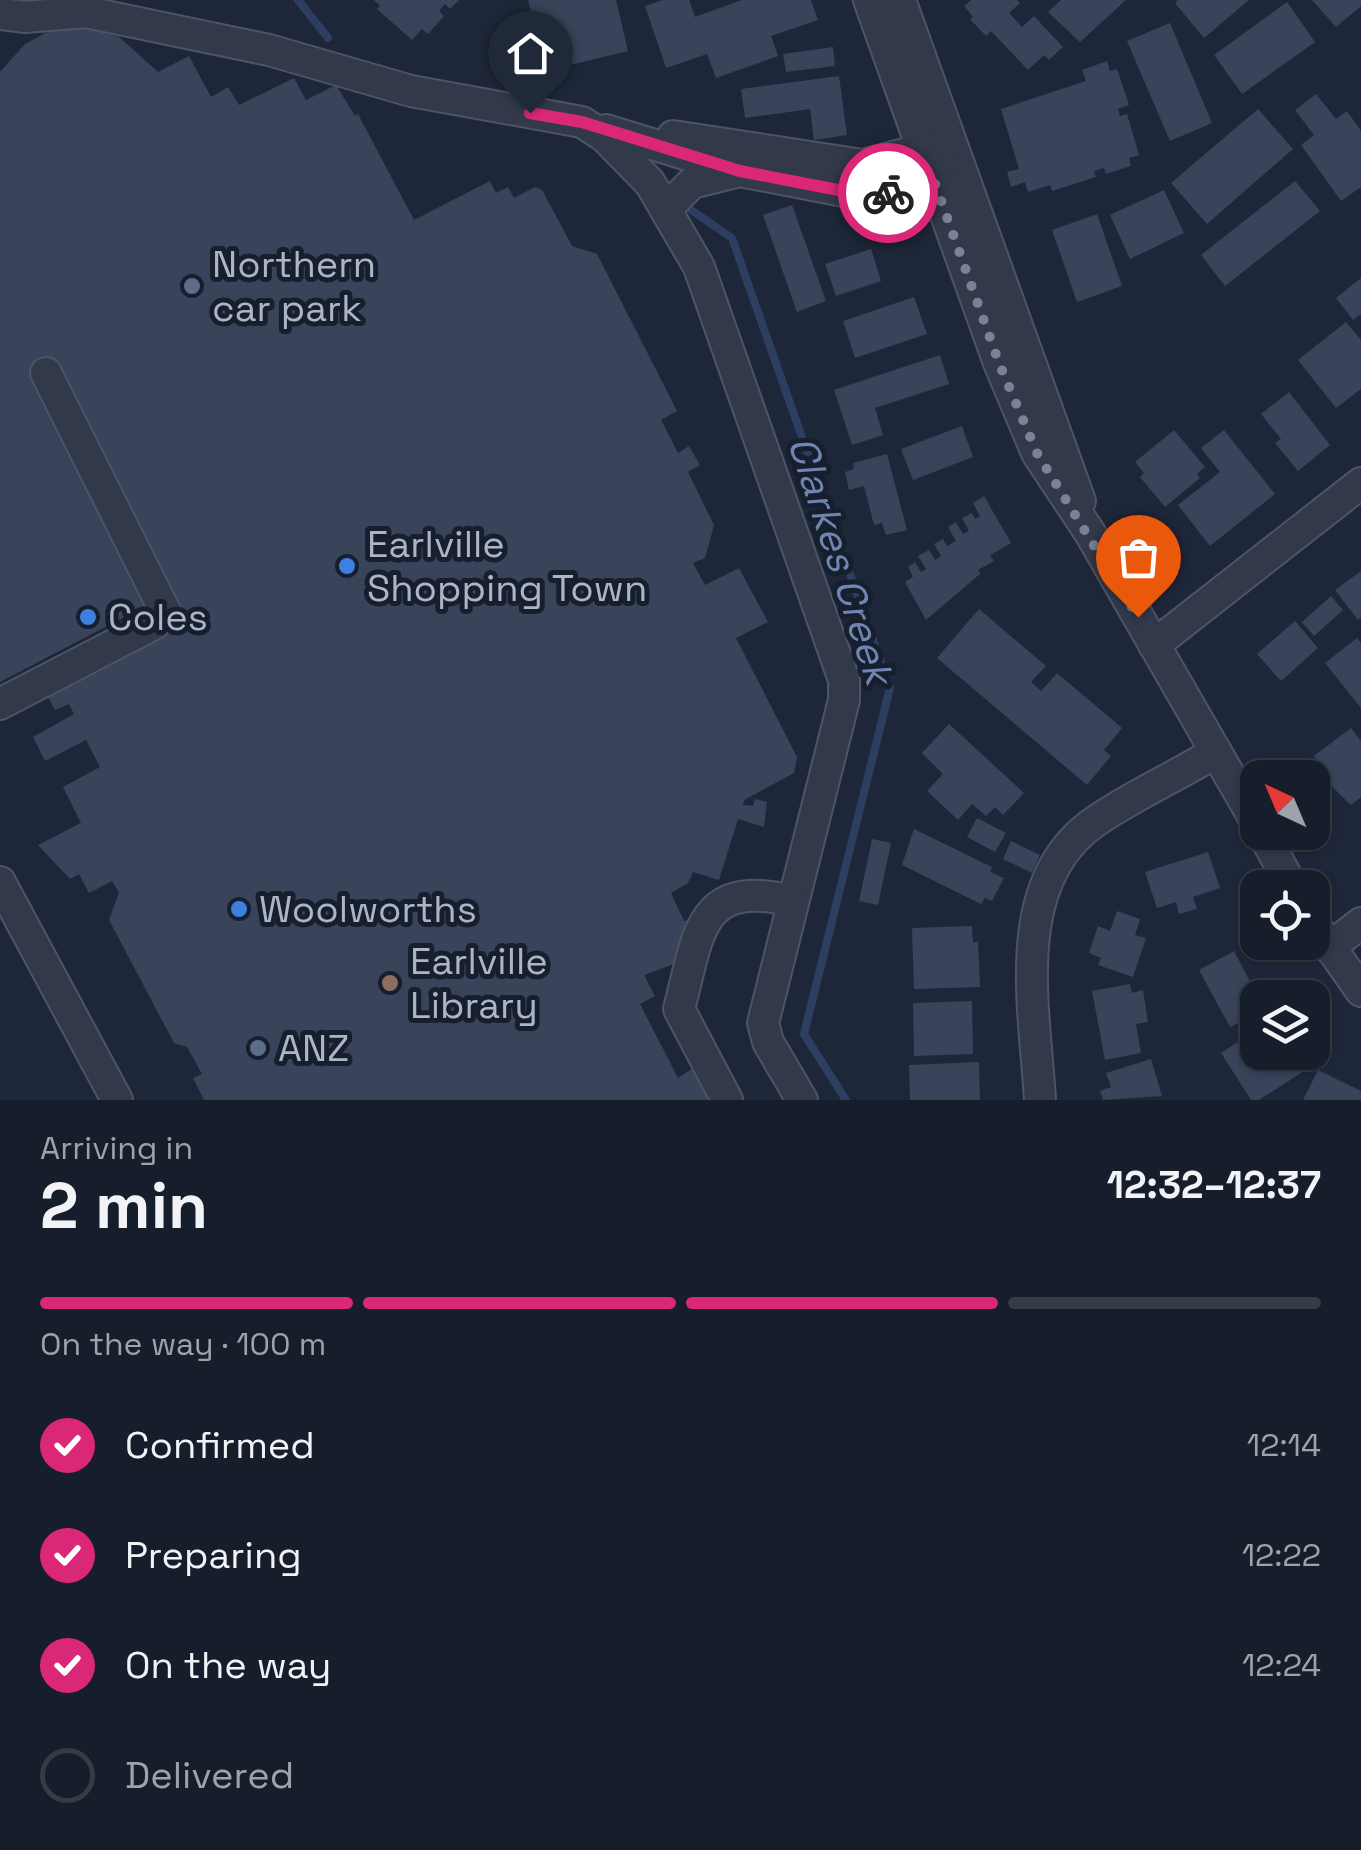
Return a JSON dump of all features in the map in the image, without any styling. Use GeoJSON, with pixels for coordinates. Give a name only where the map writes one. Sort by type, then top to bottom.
{"type":"FeatureCollection","features":[{"type":"Feature","properties":{"kind":"street"},"geometry":{"type":"LineString","coordinates":[[869,0],[999,363],[1037,453],[1090,533],[1240,794]]}},
{"type":"Feature","properties":{"kind":"street"},"geometry":{"type":"LineString","coordinates":[[900,0],[1090,533]]}},
{"type":"Feature","properties":{"kind":"street"},"geometry":{"type":"LineString","coordinates":[[0,14],[26,17],[86,12],[269,50],[410,91],[582,122],[868,165],[928,163]]}},
{"type":"Feature","properties":{"kind":"street"},"geometry":{"type":"LineString","coordinates":[[582,122],[645,145],[740,171],[869,196],[928,163],[955,153]]}},
{"type":"Feature","properties":{"kind":"street"},"geometry":{"type":"LineString","coordinates":[[582,122],[604,137],[660,198],[703,276],[845,684],[763,1028],[802,1100]]}},
{"type":"Feature","properties":{"kind":"street"},"geometry":{"type":"LineString","coordinates":[[660,198],[694,156],[727,141]]}},
{"type":"Feature","properties":{"kind":"street"},"geometry":{"type":"LineString","coordinates":[[660,198],[692,183],[740,171]]}},
{"type":"Feature","properties":{"kind":"street"},"geometry":{"type":"LineString","coordinates":[[0,704],[158,622],[165,611],[46,373]]}},
{"type":"Feature","properties":{"kind":"street"},"geometry":{"type":"LineString","coordinates":[[1154,645],[1361,484]]}},
{"type":"Feature","properties":{"kind":"street"},"geometry":{"type":"LineString","coordinates":[[0,692],[153,611],[156,590]]}},
{"type":"Feature","properties":{"kind":"street"},"geometry":{"type":"LineString","coordinates":[[1040,1100],[1034,933],[1052,872],[1095,822],[1216,752]]}},
{"type":"Feature","properties":{"kind":"street"},"geometry":{"type":"LineString","coordinates":[[0,882],[117,1100]]}},
{"type":"Feature","properties":{"kind":"street"},"geometry":{"type":"LineString","coordinates":[[727,1100],[679,1009],[701,926],[708,914],[749,894],[794,901]]}},
{"type":"Feature","properties":{"kind":"street"},"geometry":{"type":"LineString","coordinates":[[1330,931],[1361,923]]}},
{"type":"Feature","properties":{"kind":"street"},"geometry":{"type":"LineString","coordinates":[[1330,948],[1361,992]]}},
{"type":"Feature","properties":{"kind":"building"},"geometry":{"type":"Polygon","coordinates":[[[374,0],[459,0],[450,9],[445,4],[439,11],[444,16],[428,34],[422,29],[412,40],[377,9],[380,6],[374,0]]]}},
{"type":"Feature","properties":{"kind":"building"},"geometry":{"type":"Polygon","coordinates":[[[528,0],[616,0],[628,51],[545,71],[528,0]]]}},
{"type":"Feature","properties":{"kind":"building"},"geometry":{"type":"Polygon","coordinates":[[[663,0],[689,0],[695,17],[742,0],[811,0],[818,20],[771,36],[778,56],[716,78],[707,54],[666,68],[645,6],[663,0]]]}},
{"type":"Feature","properties":{"kind":"building"},"geometry":{"type":"Polygon","coordinates":[[[971,0],[1017,0],[1020,3],[1009,13],[1022,27],[1034,16],[1063,47],[1049,60],[1044,55],[1028,70],[991,31],[986,36],[970,19],[973,17],[964,6],[971,0]]]}},
{"type":"Feature","properties":{"kind":"building"},"geometry":{"type":"Polygon","coordinates":[[[1061,0],[1126,0],[1080,42],[1048,12],[1061,0]]]}},
{"type":"Feature","properties":{"kind":"building"},"geometry":{"type":"Polygon","coordinates":[[[1249,0],[1204,38],[1175,3],[1249,0]]]}},
{"type":"Feature","properties":{"kind":"building"},"geometry":{"type":"Polygon","coordinates":[[[1312,0],[1361,0],[1361,6],[1336,27],[1312,0]]]}},
{"type":"Feature","properties":{"kind":"building"},"geometry":{"type":"Polygon","coordinates":[[[1287,2],[1315,42],[1242,94],[1214,55],[1287,2]]]}},
{"type":"Feature","properties":{"kind":"building"},"geometry":{"type":"Polygon","coordinates":[[[1170,23],[1212,123],[1170,141],[1127,41],[1170,23]]]}},
{"type":"Feature","properties":{"kind":"building","name":"Earlville Shopping Town"},"geometry":{"type":"Polygon","coordinates":[[[83,27],[119,37],[158,72],[189,56],[211,97],[228,87],[239,105],[294,78],[306,100],[336,85],[355,116],[358,114],[414,220],[490,181],[496,193],[508,187],[514,198],[535,187],[542,190],[572,246],[597,254],[677,411],[661,420],[678,453],[689,446],[700,465],[688,472],[714,525],[705,558],[693,563],[705,585],[739,568],[768,622],[736,638],[797,757],[794,773],[744,800],[743,805],[753,806],[755,799],[767,802],[764,827],[738,819],[719,880],[693,872],[688,883],[671,893],[684,921],[689,920],[677,963],[644,975],[655,996],[640,1004],[678,1078],[695,1067],[713,1100],[204,1100],[193,1078],[202,1074],[187,1047],[174,1043],[109,920],[119,893],[112,881],[89,893],[79,874],[70,879],[38,845],[81,823],[63,787],[100,767],[86,740],[45,761],[33,737],[74,714],[69,704],[55,710],[44,690],[146,636],[134,612],[0,682],[0,72],[25,44],[45,33],[83,27]]]}},
{"type":"Feature","properties":{"kind":"building"},"geometry":{"type":"Polygon","coordinates":[[[833,47],[835,66],[786,72],[783,54],[833,47]]]}},
{"type":"Feature","properties":{"kind":"building"},"geometry":{"type":"Polygon","coordinates":[[[1107,61],[1110,71],[1117,69],[1129,105],[1118,109],[1120,116],[1127,114],[1139,155],[1129,158],[1131,166],[1106,174],[1104,168],[1094,171],[1096,177],[1052,191],[1050,185],[1028,192],[1025,182],[1011,187],[1007,172],[1019,169],[1001,109],[1086,81],[1082,70],[1107,61]]]}},
{"type":"Feature","properties":{"kind":"building"},"geometry":{"type":"Polygon","coordinates":[[[839,76],[847,135],[814,140],[810,109],[745,118],[741,89],[839,76]]]}},
{"type":"Feature","properties":{"kind":"building"},"geometry":{"type":"Polygon","coordinates":[[[1316,94],[1336,119],[1347,111],[1361,131],[1361,187],[1341,201],[1301,145],[1314,135],[1295,110],[1316,94]]]}},
{"type":"Feature","properties":{"kind":"building"},"geometry":{"type":"Polygon","coordinates":[[[1258,109],[1293,149],[1207,224],[1171,183],[1258,109]]]}},
{"type":"Feature","properties":{"kind":"building"},"geometry":{"type":"Polygon","coordinates":[[[1295,181],[1320,211],[1225,286],[1201,255],[1295,181]]]}},
{"type":"Feature","properties":{"kind":"building"},"geometry":{"type":"Polygon","coordinates":[[[1164,190],[1184,233],[1130,259],[1110,215],[1164,190]]]}},
{"type":"Feature","properties":{"kind":"building"},"geometry":{"type":"Polygon","coordinates":[[[792,205],[826,301],[797,312],[763,215],[792,205]]]}},
{"type":"Feature","properties":{"kind":"building"},"geometry":{"type":"Polygon","coordinates":[[[1097,214],[1122,286],[1077,302],[1052,230],[1097,214]]]}},
{"type":"Feature","properties":{"kind":"building"},"geometry":{"type":"Polygon","coordinates":[[[871,249],[881,281],[836,296],[825,264],[871,249]]]}},
{"type":"Feature","properties":{"kind":"building"},"geometry":{"type":"Polygon","coordinates":[[[1361,278],[1361,314],[1353,320],[1336,298],[1361,278]]]}},
{"type":"Feature","properties":{"kind":"building"},"geometry":{"type":"Polygon","coordinates":[[[914,297],[927,334],[855,358],[843,321],[914,297]]]}},
{"type":"Feature","properties":{"kind":"building"},"geometry":{"type":"Polygon","coordinates":[[[1346,322],[1361,340],[1361,389],[1336,408],[1298,360],[1346,322]]]}},
{"type":"Feature","properties":{"kind":"building"},"geometry":{"type":"Polygon","coordinates":[[[940,355],[949,384],[875,408],[883,435],[852,445],[834,390],[940,355]]]}},
{"type":"Feature","properties":{"kind":"building"},"geometry":{"type":"Polygon","coordinates":[[[1289,392],[1330,445],[1298,471],[1275,443],[1281,439],[1261,414],[1289,392]]]}},
{"type":"Feature","properties":{"kind":"building"},"geometry":{"type":"Polygon","coordinates":[[[962,426],[973,457],[913,480],[901,449],[962,426]]]}},
{"type":"Feature","properties":{"kind":"building"},"geometry":{"type":"Polygon","coordinates":[[[1174,430],[1205,467],[1197,474],[1200,478],[1165,507],[1140,477],[1144,473],[1135,462],[1174,430]]]}},
{"type":"Feature","properties":{"kind":"building"},"geometry":{"type":"Polygon","coordinates":[[[1224,430],[1275,494],[1210,546],[1178,505],[1220,472],[1201,448],[1224,430]]]}},
{"type":"Feature","properties":{"kind":"building"},"geometry":{"type":"Polygon","coordinates":[[[887,454],[907,530],[886,535],[882,523],[874,525],[864,486],[849,490],[845,472],[854,469],[853,463],[887,454]]]}},
{"type":"Feature","properties":{"kind":"building"},"geometry":{"type":"Polygon","coordinates":[[[984,496],[1011,543],[990,555],[994,561],[978,570],[980,574],[926,620],[905,582],[913,577],[908,567],[915,562],[921,572],[926,569],[918,556],[929,550],[935,560],[941,556],[934,544],[943,539],[947,546],[956,541],[948,527],[956,522],[963,534],[969,531],[962,518],[972,513],[975,519],[980,516],[973,503],[984,496]]]}},
{"type":"Feature","properties":{"kind":"building"},"geometry":{"type":"Polygon","coordinates":[[[1361,571],[1361,617],[1358,620],[1335,590],[1361,571]]]}},
{"type":"Feature","properties":{"kind":"building"},"geometry":{"type":"Polygon","coordinates":[[[1331,596],[1343,610],[1314,636],[1302,622],[1331,596]]]}},
{"type":"Feature","properties":{"kind":"building"},"geometry":{"type":"Polygon","coordinates":[[[979,609],[1046,666],[1031,682],[1041,691],[1057,673],[1122,728],[1104,750],[1111,756],[1087,785],[937,658],[979,609]]]}},
{"type":"Feature","properties":{"kind":"building"},"geometry":{"type":"Polygon","coordinates":[[[1295,621],[1318,648],[1281,681],[1257,654],[1295,621]]]}},
{"type":"Feature","properties":{"kind":"building"},"geometry":{"type":"Polygon","coordinates":[[[1357,638],[1361,643],[1361,708],[1325,663],[1357,638]]]}},
{"type":"Feature","properties":{"kind":"building"},"geometry":{"type":"Polygon","coordinates":[[[949,724],[1024,793],[1003,815],[995,807],[986,816],[972,804],[958,820],[927,791],[943,774],[922,753],[949,724]]]}},
{"type":"Feature","properties":{"kind":"building"},"geometry":{"type":"Polygon","coordinates":[[[1351,728],[1361,741],[1361,797],[1351,805],[1330,785],[1330,760],[1317,760],[1314,756],[1351,728]]]}},
{"type":"Feature","properties":{"kind":"building"},"geometry":{"type":"Polygon","coordinates":[[[977,818],[1006,833],[995,852],[967,837],[977,818]]]}},
{"type":"Feature","properties":{"kind":"building"},"geometry":{"type":"Polygon","coordinates":[[[914,829],[992,867],[990,872],[1004,878],[992,901],[985,898],[981,904],[902,865],[914,829]]]}},
{"type":"Feature","properties":{"kind":"building"},"geometry":{"type":"Polygon","coordinates":[[[872,839],[891,843],[878,905],[859,901],[872,839]]]}},
{"type":"Feature","properties":{"kind":"building"},"geometry":{"type":"Polygon","coordinates":[[[1011,841],[1040,855],[1032,873],[1003,859],[1011,841]]]}},
{"type":"Feature","properties":{"kind":"building"},"geometry":{"type":"Polygon","coordinates":[[[1208,852],[1220,888],[1193,897],[1197,909],[1179,914],[1176,902],[1157,908],[1145,872],[1208,852]]]}},
{"type":"Feature","properties":{"kind":"building"},"geometry":{"type":"Polygon","coordinates":[[[1117,911],[1140,919],[1135,935],[1146,938],[1133,977],[1098,965],[1101,958],[1089,953],[1098,926],[1110,931],[1117,911]]]}},
{"type":"Feature","properties":{"kind":"building"},"geometry":{"type":"Polygon","coordinates":[[[972,926],[973,942],[978,942],[980,987],[914,989],[912,928],[972,926]]]}},
{"type":"Feature","properties":{"kind":"building"},"geometry":{"type":"Polygon","coordinates":[[[1234,951],[1249,980],[1240,980],[1240,1022],[1230,1027],[1199,970],[1234,951]]]}},
{"type":"Feature","properties":{"kind":"building"},"geometry":{"type":"Polygon","coordinates":[[[1130,984],[1132,993],[1143,990],[1148,1022],[1136,1024],[1141,1053],[1105,1060],[1092,991],[1130,984]]]}},
{"type":"Feature","properties":{"kind":"building"},"geometry":{"type":"Polygon","coordinates":[[[972,1001],[973,1054],[914,1056],[913,1003],[972,1001]]]}},
{"type":"Feature","properties":{"kind":"building"},"geometry":{"type":"Polygon","coordinates":[[[1240,1041],[1240,1070],[1304,1071],[1259,1100],[1251,1100],[1221,1053],[1240,1041]]]}},
{"type":"Feature","properties":{"kind":"building"},"geometry":{"type":"Polygon","coordinates":[[[1151,1059],[1162,1096],[1103,1100],[1100,1091],[1111,1087],[1106,1073],[1151,1059]]]}},
{"type":"Feature","properties":{"kind":"building"},"geometry":{"type":"Polygon","coordinates":[[[979,1062],[980,1100],[910,1100],[909,1065],[979,1062]]]}},
{"type":"Feature","properties":{"kind":"building"},"geometry":{"type":"Polygon","coordinates":[[[1318,1070],[1361,1091],[1361,1100],[1303,1100],[1318,1070]]]}},
{"type":"Feature","properties":{"kind":"waterway","name":"Clarkes Creek"},"geometry":{"type":"LineString","coordinates":[[298,0],[328,38]]}},
{"type":"Feature","properties":{"kind":"waterway","name":"Clarkes Creek"},"geometry":{"type":"LineString","coordinates":[[691,210],[732,238],[890,688],[804,1034],[846,1100]]}},
{"type":"Feature","properties":{"kind":"way so far"},"geometry":{"type":"LineString","coordinates":[[888,193],[933,178],[999,363],[1037,453],[1090,533],[1138,617]]}},
{"type":"Feature","properties":{"kind":"place","name":"Northern car park"},"geometry":{"type":"Point","coordinates":[192,286]}},
{"type":"Feature","properties":{"kind":"place","name":"Earlville Shopping Town"},"geometry":{"type":"Point","coordinates":[347,566]}},
{"type":"Feature","properties":{"kind":"place","name":"Coles"},"geometry":{"type":"Point","coordinates":[88,617]}},
{"type":"Feature","properties":{"kind":"place","name":"Woolworths"},"geometry":{"type":"Point","coordinates":[239,909]}},
{"type":"Feature","properties":{"kind":"place","name":"Earlville Library"},"geometry":{"type":"Point","coordinates":[390,983]}},
{"type":"Feature","properties":{"kind":"place","name":"ANZ"},"geometry":{"type":"Point","coordinates":[258,1048]}},
{"type":"Feature","properties":{"kind":"route"},"geometry":{"type":"LineString","coordinates":[[530,113],[582,122],[645,145],[717,161],[740,171],[864,195],[888,193]]}}]}
